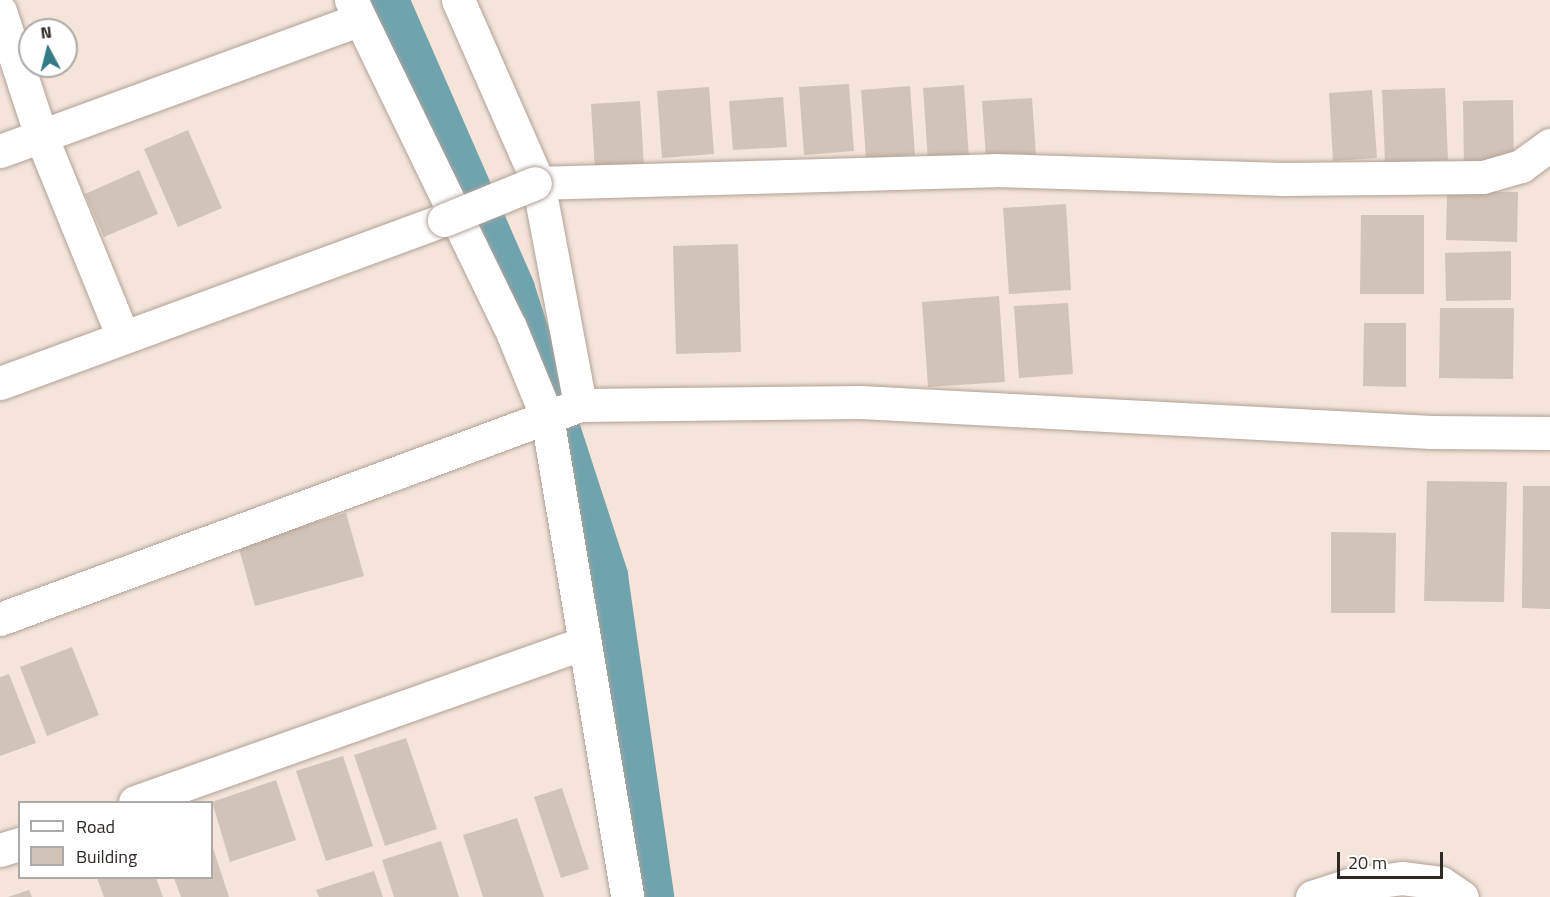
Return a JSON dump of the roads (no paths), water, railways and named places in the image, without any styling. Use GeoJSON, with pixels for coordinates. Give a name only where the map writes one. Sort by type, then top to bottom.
{"type":"FeatureCollection","features":[{"type":"Feature","properties":{"kind":"street"},"geometry":{"type":"LineString","coordinates":[[458,0],[536,182],[564,411],[585,643],[619,894]]}},
{"type":"Feature","properties":{"kind":"street"},"geometry":{"type":"LineString","coordinates":[[0,151],[355,10],[510,327],[564,411]]}},
{"type":"Feature","properties":{"kind":"street"},"geometry":{"type":"LineString","coordinates":[[0,11],[41,136],[123,337]]}},
{"type":"Feature","properties":{"kind":"street"},"geometry":{"type":"LineString","coordinates":[[0,383],[444,220],[536,182],[995,170],[1283,179],[1483,177],[1521,166],[1550,145]]}},
{"type":"Feature","properties":{"kind":"street"},"geometry":{"type":"LineString","coordinates":[[0,619],[564,411],[860,402],[1431,432],[1550,434]]}},
{"type":"Feature","properties":{"kind":"street"},"geometry":{"type":"LineString","coordinates":[[138,801],[585,643]]}},
{"type":"Feature","properties":{"kind":"street"},"geometry":{"type":"LineString","coordinates":[[0,850],[18,845]]}},
{"type":"Feature","properties":{"kind":"street"},"geometry":{"type":"LineString","coordinates":[[1312,897],[1349,885],[1402,878],[1441,883],[1462,897]]}},
{"type":"Feature","properties":{"kind":"waterway"},"geometry":{"type":"LineString","coordinates":[[390,0],[516,289],[609,576],[655,897]]}}]}
